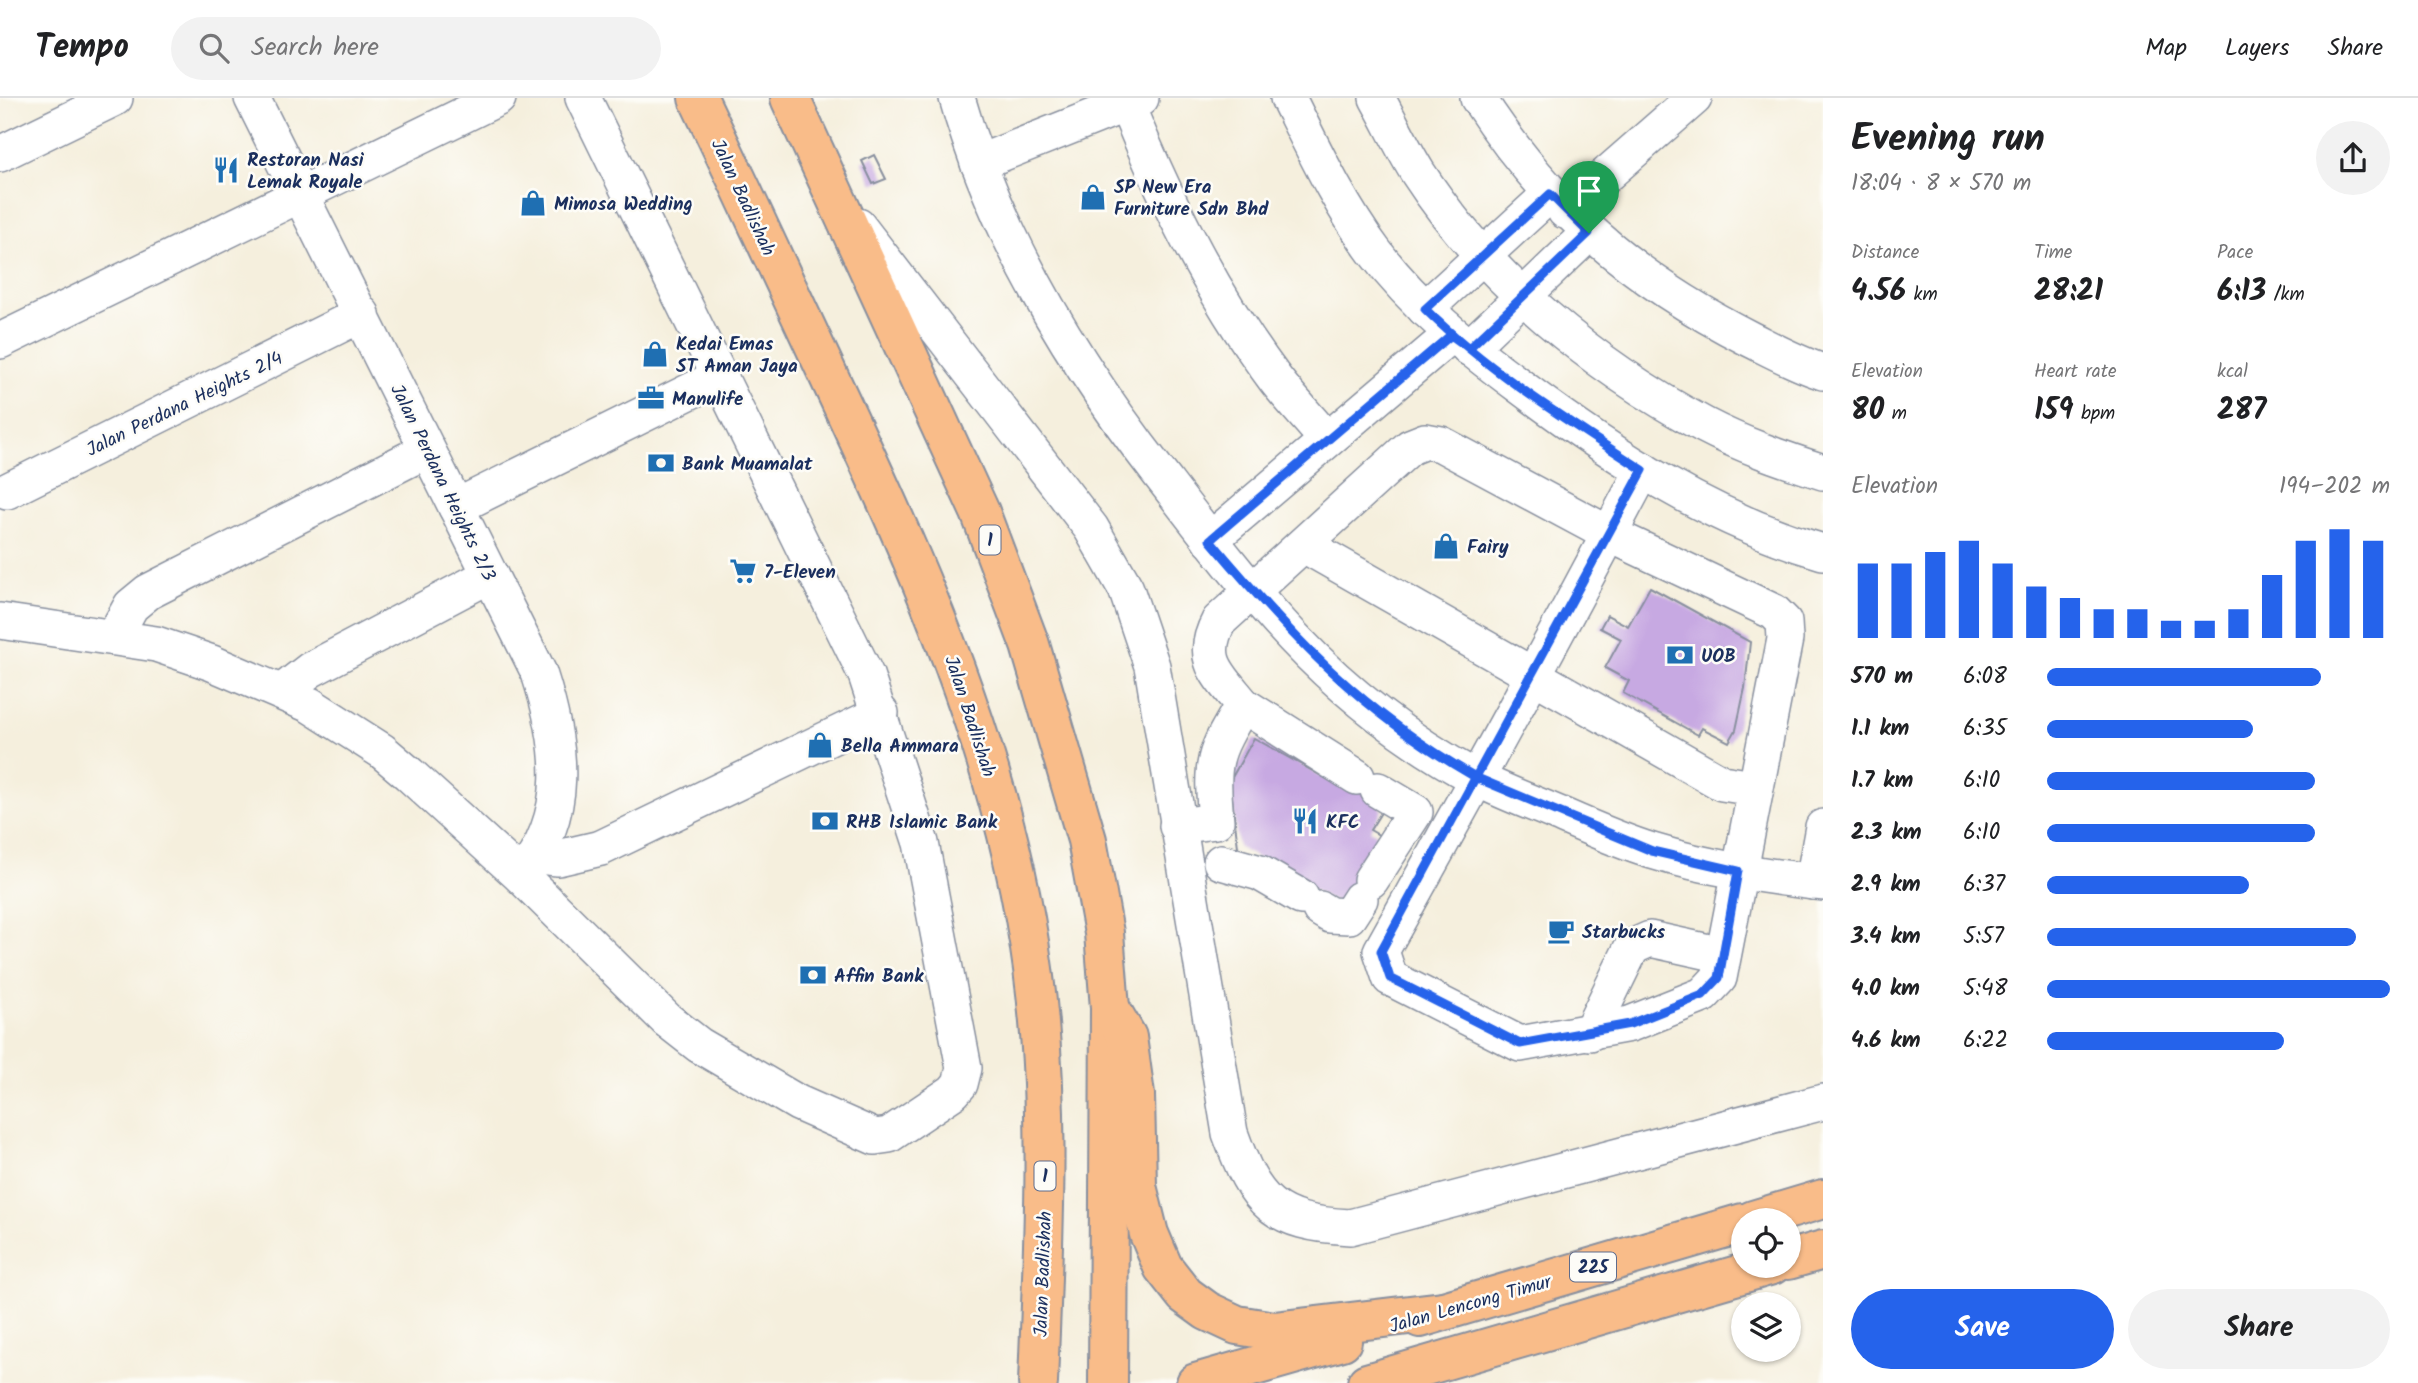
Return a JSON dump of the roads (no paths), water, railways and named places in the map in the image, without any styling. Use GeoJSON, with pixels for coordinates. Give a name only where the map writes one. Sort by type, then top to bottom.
{"type":"FeatureCollection","features":[{"type":"Feature","properties":{"kind":"main road","name":"Jalan Badlishah"},"geometry":{"type":"LineString","coordinates":[[698,98],[909,546],[966,695],[1005,824],[1033,968],[1040,1038],[1045,1175],[1038,1383]]}},
{"type":"Feature","properties":{"kind":"main road","name":"1"},"geometry":{"type":"LineString","coordinates":[[790,98],[980,512],[1030,645],[1087,840],[1104,933],[1110,1008],[1108,1383]]}},
{"type":"Feature","properties":{"kind":"main road"},"geometry":{"type":"LineString","coordinates":[[1110,1008],[1127,1037],[1135,1095],[1137,1186],[1149,1234],[1163,1267],[1185,1295],[1208,1311],[1237,1325],[1274,1331],[1443,1311]]}},
{"type":"Feature","properties":{"kind":"main road"},"geometry":{"type":"LineString","coordinates":[[1793,1208],[1823,1199]]}},
{"type":"Feature","properties":{"kind":"main road","name":"Jalan Lencong Timur"},"geometry":{"type":"LineString","coordinates":[[1196,1383],[1731,1227]]}},
{"type":"Feature","properties":{"kind":"main road"},"geometry":{"type":"LineString","coordinates":[[1801,1256],[1823,1250]]}},
{"type":"Feature","properties":{"kind":"main road","name":"225"},"geometry":{"type":"LineString","coordinates":[[1367,1383],[1731,1277]]}},
{"type":"Feature","properties":{"kind":"main road"},"geometry":{"type":"LineString","coordinates":[[1407,1383],[1488,1348]]}},
{"type":"Feature","properties":{"kind":"street"},"geometry":{"type":"LineString","coordinates":[[0,154],[115,98]]}},
{"type":"Feature","properties":{"kind":"street","name":"Jalan Perdana Heights 2/3"},"geometry":{"type":"LineString","coordinates":[[252,98],[539,673],[558,744],[559,775],[550,828],[529,866]]}},
{"type":"Feature","properties":{"kind":"street"},"geometry":{"type":"LineString","coordinates":[[0,341],[300,192],[498,98]]}},
{"type":"Feature","properties":{"kind":"street"},"geometry":{"type":"LineString","coordinates":[[0,621],[115,635],[167,648],[282,691],[382,751],[529,866],[643,999],[699,1045],[798,1103],[874,1137],[888,1135],[953,1091],[960,1084],[964,1068],[921,844],[881,713],[866,675],[583,98]]}},
{"type":"Feature","properties":{"kind":"street"},"geometry":{"type":"LineString","coordinates":[[957,98],[978,163],[998,211],[1061,334],[1124,428],[1210,540],[1294,638],[1350,691],[1391,724],[1477,778],[1652,851],[1738,871],[1818,883],[1823,827]]}},
{"type":"Feature","properties":{"kind":"street"},"geometry":{"type":"LineString","coordinates":[[1288,98],[1326,174],[1363,234],[1425,309],[1460,341],[1554,412],[1693,500],[1753,528],[1823,552]]}},
{"type":"Feature","properties":{"kind":"street"},"geometry":{"type":"LineString","coordinates":[[1377,98],[1423,180],[1484,256],[1613,370],[1704,425],[1768,454],[1823,472]]}},
{"type":"Feature","properties":{"kind":"street"},"geometry":{"type":"LineString","coordinates":[[1479,98],[1500,132],[1568,213],[1691,309],[1823,372]]}},
{"type":"Feature","properties":{"kind":"street"},"geometry":{"type":"LineString","coordinates":[[978,163],[1131,100],[1153,169],[1231,314],[1275,379],[1327,440]]}},
{"type":"Feature","properties":{"kind":"street"},"geometry":{"type":"LineString","coordinates":[[1425,309],[1484,256],[1568,213],[1687,100]]}},
{"type":"Feature","properties":{"kind":"street"},"geometry":{"type":"LineString","coordinates":[[839,201],[1091,528],[1126,589],[1152,666],[1230,1133],[1245,1176],[1269,1207],[1308,1225],[1350,1227],[1823,1102]]}},
{"type":"Feature","properties":{"kind":"street"},"geometry":{"type":"LineString","coordinates":[[1210,540],[1327,440],[1525,295],[1568,213]]}},
{"type":"Feature","properties":{"kind":"street","name":"Jalan Perdana Heights 2/4"},"geometry":{"type":"LineString","coordinates":[[7,491],[362,314]]}},
{"type":"Feature","properties":{"kind":"street"},"geometry":{"type":"LineString","coordinates":[[456,508],[720,376]]}},
{"type":"Feature","properties":{"kind":"street"},"geometry":{"type":"LineString","coordinates":[[1221,862],[1260,873],[1331,915],[1349,916],[1415,812],[1244,705],[1211,661],[1209,640],[1219,621],[1410,447],[1425,441],[1441,444],[1609,534],[1774,612],[1784,622],[1785,639],[1719,978],[1703,995],[1667,1012],[1590,1033],[1520,1044],[1390,978],[1381,951],[1477,778],[1609,534],[1643,470]]}},
{"type":"Feature","properties":{"kind":"street"},"geometry":{"type":"LineString","coordinates":[[115,635],[131,606],[148,593],[427,450]]}},
{"type":"Feature","properties":{"kind":"street"},"geometry":{"type":"LineString","coordinates":[[1304,545],[1722,783],[1754,788]]}},
{"type":"Feature","properties":{"kind":"street"},"geometry":{"type":"LineString","coordinates":[[282,691],[310,670],[490,575]]}},
{"type":"Feature","properties":{"kind":"street"},"geometry":{"type":"LineString","coordinates":[[1177,826],[1216,821],[1214,760],[1219,745],[1244,705]]}},
{"type":"Feature","properties":{"kind":"street"},"geometry":{"type":"LineString","coordinates":[[529,866],[601,848],[881,713]]}},
{"type":"Feature","properties":{"kind":"street"},"geometry":{"type":"LineString","coordinates":[[1590,1033],[1632,947],[1642,941],[1650,939],[1723,955]]}},
{"type":"Feature","properties":{"kind":"place","name":"Restoran Nasi Lemak Royale"},"geometry":{"type":"Point","coordinates":[226,170]}},
{"type":"Feature","properties":{"kind":"place","name":"SP New Era Furniture Sdn Bhd"},"geometry":{"type":"Point","coordinates":[1093,197]}},
{"type":"Feature","properties":{"kind":"place","name":"Mimosa Wedding"},"geometry":{"type":"Point","coordinates":[533,203]}},
{"type":"Feature","properties":{"kind":"place","name":"Kedai Emas ST Aman Jaya"},"geometry":{"type":"Point","coordinates":[655,354]}},
{"type":"Feature","properties":{"kind":"place","name":"Manulife"},"geometry":{"type":"Point","coordinates":[651,398]}},
{"type":"Feature","properties":{"kind":"place","name":"Bank Muamalat"},"geometry":{"type":"Point","coordinates":[661,463]}},
{"type":"Feature","properties":{"kind":"place","name":"Fairy"},"geometry":{"type":"Point","coordinates":[1446,546]}},
{"type":"Feature","properties":{"kind":"place","name":"7-Eleven"},"geometry":{"type":"Point","coordinates":[743,571]}},
{"type":"Feature","properties":{"kind":"place","name":"UOB"},"geometry":{"type":"Point","coordinates":[1680,655]}},
{"type":"Feature","properties":{"kind":"place","name":"Bella Ammara"},"geometry":{"type":"Point","coordinates":[820,745]}},
{"type":"Feature","properties":{"kind":"place","name":"RHB Islamic Bank"},"geometry":{"type":"Point","coordinates":[825,821]}},
{"type":"Feature","properties":{"kind":"place","name":"KFC"},"geometry":{"type":"Point","coordinates":[1305,821]}},
{"type":"Feature","properties":{"kind":"place","name":"Starbucks"},"geometry":{"type":"Point","coordinates":[1561,931]}},
{"type":"Feature","properties":{"kind":"place","name":"Affin Bank"},"geometry":{"type":"Point","coordinates":[813,975]}}]}
